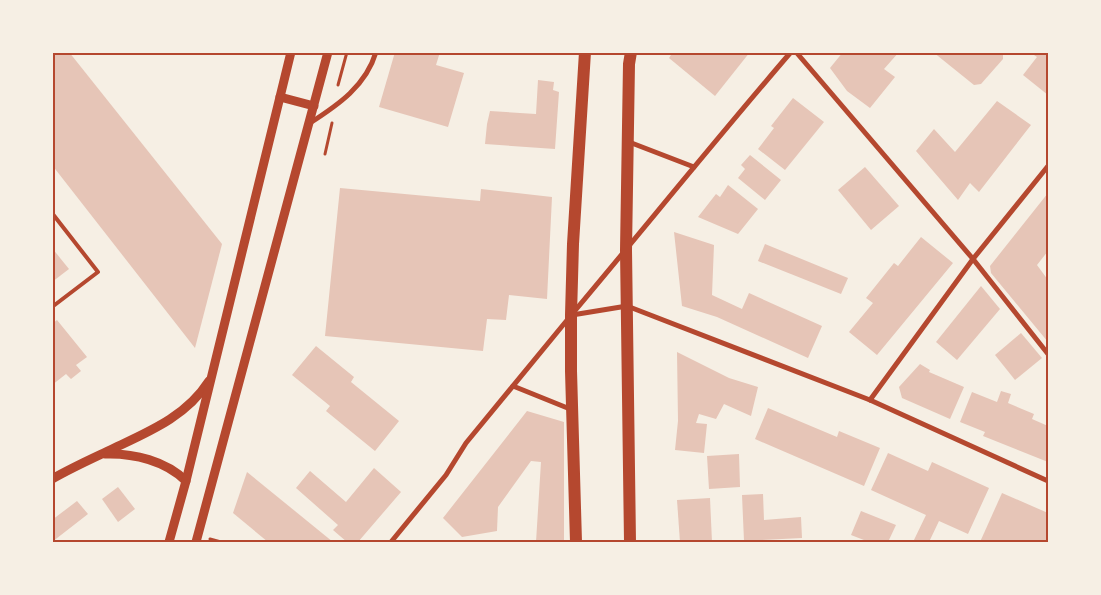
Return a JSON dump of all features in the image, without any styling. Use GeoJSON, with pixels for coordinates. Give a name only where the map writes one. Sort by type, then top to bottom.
{"type":"FeatureCollection","features":[{"type":"Feature","properties":{"kind":"main road"},"geometry":{"type":"LineString","coordinates":[[576,542],[571,315],[573,234],[585,52]]}},
{"type":"Feature","properties":{"kind":"main road"},"geometry":{"type":"LineString","coordinates":[[630,542],[626,250],[631,52]]}},
{"type":"Feature","properties":{"kind":"street"},"geometry":{"type":"LineString","coordinates":[[169,542],[214,372],[291,52]]}},
{"type":"Feature","properties":{"kind":"street"},"geometry":{"type":"LineString","coordinates":[[196,542],[328,52]]}},
{"type":"Feature","properties":{"kind":"street"},"geometry":{"type":"LineString","coordinates":[[309,123],[334,107],[359,85],[369,70],[376,52]]}},
{"type":"Feature","properties":{"kind":"street"},"geometry":{"type":"LineString","coordinates":[[391,542],[446,475],[466,443],[791,52]]}},
{"type":"Feature","properties":{"kind":"street"},"geometry":{"type":"LineString","coordinates":[[796,52],[973,259],[1048,354]]}},
{"type":"Feature","properties":{"kind":"street"},"geometry":{"type":"LineString","coordinates":[[280,97],[314,106]]}},
{"type":"Feature","properties":{"kind":"street"},"geometry":{"type":"LineString","coordinates":[[628,142],[694,167]]}},
{"type":"Feature","properties":{"kind":"street"},"geometry":{"type":"LineString","coordinates":[[870,400],[973,259],[1048,166]]}},
{"type":"Feature","properties":{"kind":"street"},"geometry":{"type":"LineString","coordinates":[[571,315],[627,306],[870,400],[1048,481]]}},
{"type":"Feature","properties":{"kind":"street"},"geometry":{"type":"LineString","coordinates":[[52,479],[175,417],[197,398],[214,372]]}},
{"type":"Feature","properties":{"kind":"street"},"geometry":{"type":"LineString","coordinates":[[513,386],[572,410]]}},
{"type":"Feature","properties":{"kind":"street"},"geometry":{"type":"LineString","coordinates":[[99,455],[124,455],[168,466],[186,481]]}},
{"type":"Feature","properties":{"kind":"lane"},"geometry":{"type":"LineString","coordinates":[[52,213],[98,272],[52,307]]}},
{"type":"Feature","properties":{"kind":"path"},"geometry":{"type":"LineString","coordinates":[[336,90],[347,52]]}},
{"type":"Feature","properties":{"kind":"path"},"geometry":{"type":"LineString","coordinates":[[325,154],[330,136]]}},
{"type":"Feature","properties":{"kind":"building"},"geometry":{"type":"Polygon","coordinates":[[[52,52],[69,52],[222,244],[195,348],[52,165],[52,52]]]}},
{"type":"Feature","properties":{"kind":"building"},"geometry":{"type":"Polygon","coordinates":[[[395,52],[440,52],[436,65],[464,73],[448,127],[379,107],[395,52]]]}},
{"type":"Feature","properties":{"kind":"building"},"geometry":{"type":"Polygon","coordinates":[[[673,52],[750,52],[715,96],[669,58],[673,52]]]}},
{"type":"Feature","properties":{"kind":"building"},"geometry":{"type":"Polygon","coordinates":[[[843,52],[899,52],[884,69],[895,77],[870,108],[847,91],[830,68],[843,52]]]}},
{"type":"Feature","properties":{"kind":"building"},"geometry":{"type":"Polygon","coordinates":[[[933,52],[1003,52],[1003,59],[981,84],[974,85],[933,52]]]}},
{"type":"Feature","properties":{"kind":"building"},"geometry":{"type":"Polygon","coordinates":[[[1035,52],[1048,52],[1048,95],[1023,75],[1037,57],[1034,55],[1035,52]]]}},
{"type":"Feature","properties":{"kind":"building"},"geometry":{"type":"Polygon","coordinates":[[[538,80],[554,82],[553,90],[559,92],[555,149],[485,144],[490,111],[536,114],[538,80]]]}},
{"type":"Feature","properties":{"kind":"building"},"geometry":{"type":"Polygon","coordinates":[[[793,98],[824,122],[785,170],[758,149],[774,128],[771,126],[793,98]]]}},
{"type":"Feature","properties":{"kind":"building"},"geometry":{"type":"Polygon","coordinates":[[[997,101],[1031,125],[979,192],[970,183],[958,200],[916,151],[934,129],[955,152],[997,101]]]}},
{"type":"Feature","properties":{"kind":"building"},"geometry":{"type":"Polygon","coordinates":[[[750,155],[781,180],[765,200],[738,178],[745,169],[741,165],[750,155]]]}},
{"type":"Feature","properties":{"kind":"building"},"geometry":{"type":"Polygon","coordinates":[[[865,167],[899,206],[871,230],[838,190],[865,167]]]}},
{"type":"Feature","properties":{"kind":"building"},"geometry":{"type":"Polygon","coordinates":[[[728,185],[758,209],[738,234],[698,217],[716,194],[720,197],[728,185]]]}},
{"type":"Feature","properties":{"kind":"building"},"geometry":{"type":"Polygon","coordinates":[[[340,188],[480,201],[481,189],[552,197],[547,299],[509,295],[506,320],[487,319],[483,351],[325,336],[340,188]]]}},
{"type":"Feature","properties":{"kind":"building"},"geometry":{"type":"Polygon","coordinates":[[[1048,193],[1048,251],[1037,265],[1048,280],[1048,342],[991,273],[990,266],[1048,193]]]}},
{"type":"Feature","properties":{"kind":"building"},"geometry":{"type":"Polygon","coordinates":[[[674,232],[714,245],[712,295],[742,309],[749,293],[822,326],[808,358],[717,317],[682,306],[674,232]]]}},
{"type":"Feature","properties":{"kind":"building"},"geometry":{"type":"Polygon","coordinates":[[[921,237],[953,263],[877,355],[849,332],[873,303],[866,298],[894,263],[898,266],[921,237]]]}},
{"type":"Feature","properties":{"kind":"building"},"geometry":{"type":"Polygon","coordinates":[[[765,244],[848,278],[841,294],[758,261],[765,244]]]}},
{"type":"Feature","properties":{"kind":"building"},"geometry":{"type":"Polygon","coordinates":[[[52,248],[69,269],[52,282],[52,248]]]}},
{"type":"Feature","properties":{"kind":"building"},"geometry":{"type":"Polygon","coordinates":[[[981,286],[1000,309],[957,360],[936,342],[981,286]]]}},
{"type":"Feature","properties":{"kind":"building"},"geometry":{"type":"Polygon","coordinates":[[[57,320],[87,357],[76,365],[81,371],[71,379],[66,374],[52,385],[52,324],[57,320]]]}},
{"type":"Feature","properties":{"kind":"building"},"geometry":{"type":"Polygon","coordinates":[[[1021,333],[1042,358],[1015,380],[995,355],[1021,333]]]}},
{"type":"Feature","properties":{"kind":"building"},"geometry":{"type":"Polygon","coordinates":[[[316,346],[354,377],[351,382],[399,421],[375,451],[326,411],[330,406],[292,375],[316,346]]]}},
{"type":"Feature","properties":{"kind":"building"},"geometry":{"type":"Polygon","coordinates":[[[677,352],[729,378],[758,387],[751,416],[724,404],[716,419],[699,414],[696,423],[707,424],[704,453],[675,450],[678,421],[677,352]]]}},
{"type":"Feature","properties":{"kind":"building"},"geometry":{"type":"Polygon","coordinates":[[[920,364],[930,370],[929,372],[964,387],[950,419],[902,398],[899,387],[920,364]]]}},
{"type":"Feature","properties":{"kind":"building"},"geometry":{"type":"Polygon","coordinates":[[[1001,391],[1011,394],[1008,403],[1034,414],[1032,419],[1048,426],[1048,462],[983,436],[985,432],[960,422],[972,392],[997,402],[1001,391]]]}},
{"type":"Feature","properties":{"kind":"building"},"geometry":{"type":"Polygon","coordinates":[[[768,408],[837,437],[839,431],[880,448],[864,486],[755,439],[768,408]]]}},
{"type":"Feature","properties":{"kind":"building"},"geometry":{"type":"Polygon","coordinates":[[[527,411],[564,422],[564,542],[536,542],[541,462],[531,461],[498,507],[497,531],[462,537],[443,518],[527,411]]]}},
{"type":"Feature","properties":{"kind":"building"},"geometry":{"type":"Polygon","coordinates":[[[888,453],[928,471],[932,462],[989,488],[968,534],[939,521],[929,542],[913,542],[926,515],[871,490],[888,453]]]}},
{"type":"Feature","properties":{"kind":"building"},"geometry":{"type":"Polygon","coordinates":[[[739,454],[740,487],[709,489],[707,456],[739,454]]]}},
{"type":"Feature","properties":{"kind":"building"},"geometry":{"type":"Polygon","coordinates":[[[374,468],[401,492],[358,542],[347,542],[333,530],[338,525],[296,488],[310,471],[346,502],[374,468]]]}},
{"type":"Feature","properties":{"kind":"building"},"geometry":{"type":"Polygon","coordinates":[[[247,472],[333,542],[268,542],[233,513],[247,472]]]}},
{"type":"Feature","properties":{"kind":"building"},"geometry":{"type":"Polygon","coordinates":[[[118,487],[135,509],[118,522],[102,499],[118,487]]]}},
{"type":"Feature","properties":{"kind":"building"},"geometry":{"type":"Polygon","coordinates":[[[1002,493],[1048,513],[1048,542],[980,542],[1002,493]]]}},
{"type":"Feature","properties":{"kind":"building"},"geometry":{"type":"Polygon","coordinates":[[[763,494],[764,520],[801,517],[802,538],[744,541],[742,495],[763,494]]]}},
{"type":"Feature","properties":{"kind":"building"},"geometry":{"type":"Polygon","coordinates":[[[710,498],[712,542],[680,542],[677,500],[710,498]]]}},
{"type":"Feature","properties":{"kind":"building"},"geometry":{"type":"Polygon","coordinates":[[[77,501],[88,514],[52,542],[52,520],[77,501]]]}},
{"type":"Feature","properties":{"kind":"building"},"geometry":{"type":"Polygon","coordinates":[[[861,511],[896,525],[888,542],[869,542],[851,535],[861,511]]]}}]}
